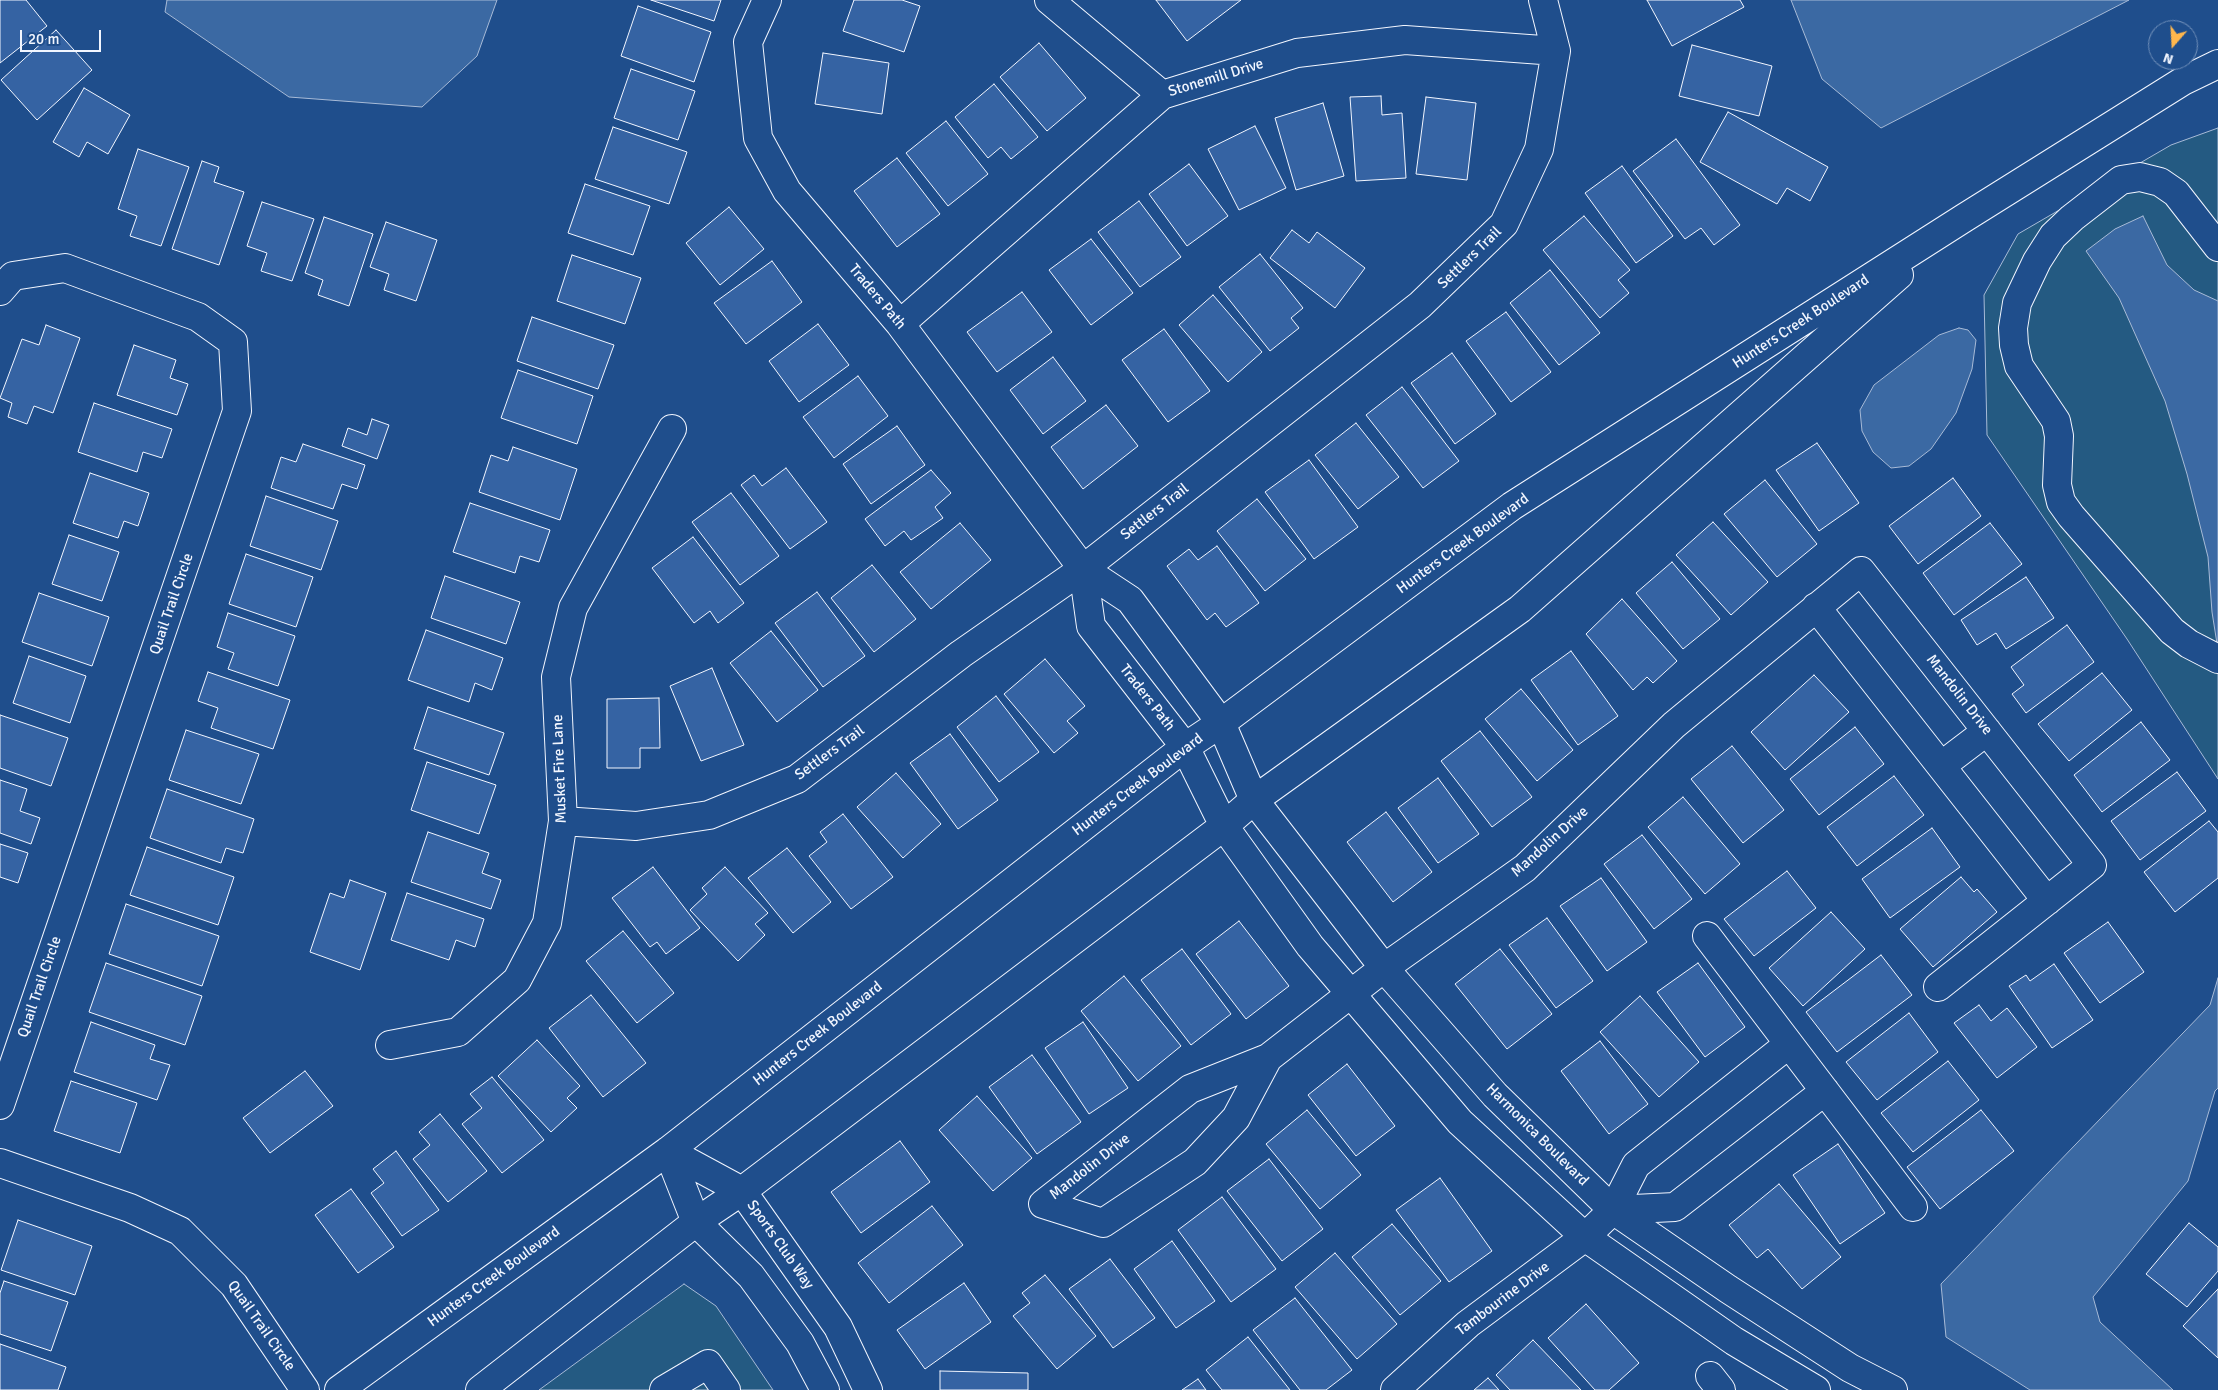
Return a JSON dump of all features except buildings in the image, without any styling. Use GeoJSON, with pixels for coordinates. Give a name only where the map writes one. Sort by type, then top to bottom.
{"type":"FeatureCollection","features":[{"type":"Feature","properties":{"kind":"street","name":"Traders Path"},"geometry":{"type":"LineString","coordinates":[[766,0],[748,42],[758,138],[787,191],[900,324],[1083,569],[1130,600],[1221,723],[1254,800]]}},
{"type":"Feature","properties":{"kind":"street"},"geometry":{"type":"LineString","coordinates":[[1049,0],[1162,95]]}},
{"type":"Feature","properties":{"kind":"street","name":"Settlers Trail"},"geometry":{"type":"LineString","coordinates":[[564,820],[636,826],[709,815],[797,779],[961,654],[1083,569],[1420,306],[1504,224],[1539,149],[1556,51],[1543,0]]}},
{"type":"Feature","properties":{"kind":"street","name":"Stonemill Drive"},"geometry":{"type":"LineString","coordinates":[[900,324],[1162,95],[1297,52],[1385,42],[1405,40],[1556,51]]}},
{"type":"Feature","properties":{"kind":"street","name":"Hunters Creek Boulevard"},"geometry":{"type":"LineString","coordinates":[[339,1390],[668,1151],[1185,747],[1221,723],[1512,506],[1964,218],[2183,81],[2218,64]]}},
{"type":"Feature","properties":{"kind":"street"},"geometry":{"type":"LineString","coordinates":[[2214,657],[2189,644],[2172,631],[2071,516],[2061,502],[2057,485],[2059,436],[2056,421],[2019,366],[2014,345],[2013,328],[2017,303],[2037,261],[2053,236],[2072,218],[2120,180],[2140,177],[2160,182],[2176,193],[2218,247]]}},
{"type":"Feature","properties":{"kind":"street","name":"Hunters Creek Boulevard"},"geometry":{"type":"LineString","coordinates":[[480,1390],[696,1222],[742,1191],[1224,826],[1254,800],[1520,609],[1964,218]]}},
{"type":"Feature","properties":{"kind":"street","name":"Quail Trail Circle"},"geometry":{"type":"LineString","coordinates":[[0,291],[13,276],[65,268],[198,317],[233,342],[237,411],[0,1106]]}},
{"type":"Feature","properties":{"kind":"street","name":"Musket Fire Lane"},"geometry":{"type":"LineString","coordinates":[[390,1044],[458,1032],[517,980],[547,923],[564,820],[556,678],[572,608],[672,429]]}},
{"type":"Feature","properties":{"kind":"street","name":"Traders Path"},"geometry":{"type":"LineString","coordinates":[[1083,569],[1091,626],[1185,747],[1224,826]]}},
{"type":"Feature","properties":{"kind":"street","name":"Mandolin Drive"},"geometry":{"type":"LineString","coordinates":[[1268,1058],[1236,1118],[1195,1162],[1103,1223],[1043,1204],[1190,1090],[1268,1058],[1384,968],[1525,868],[1674,725],[1861,571],[2092,865],[2047,901]]}},
{"type":"Feature","properties":{"kind":"street"},"geometry":{"type":"LineString","coordinates":[[1816,607],[2047,901],[1938,987]]}},
{"type":"Feature","properties":{"kind":"street"},"geometry":{"type":"LineString","coordinates":[[1941,766],[1987,731]]}},
{"type":"Feature","properties":{"kind":"street","name":"Harmonica Boulevard"},"geometry":{"type":"LineString","coordinates":[[1254,800],[1384,968],[1495,1095],[1613,1210],[1728,1289],[1834,1358],[1893,1390]]}},
{"type":"Feature","properties":{"kind":"street"},"geometry":{"type":"LineString","coordinates":[[1224,826],[1310,946],[1460,1122],[1585,1237],[1734,1341],[1816,1390]]}},
{"type":"Feature","properties":{"kind":"street"},"geometry":{"type":"LineString","coordinates":[[1707,936],[1913,1206]]}},
{"type":"Feature","properties":{"kind":"street","name":"Tambourine Drive"},"geometry":{"type":"LineString","coordinates":[[1395,1390],[1468,1324],[1585,1237],[1613,1210],[1636,1165],[1789,1044]]}},
{"type":"Feature","properties":{"kind":"street"},"geometry":{"type":"LineString","coordinates":[[1613,1210],[1674,1207],[1825,1091]]}},
{"type":"Feature","properties":{"kind":"street"},"geometry":{"type":"LineString","coordinates":[[668,1151],[696,1222],[752,1276],[800,1343],[825,1390]]}},
{"type":"Feature","properties":{"kind":"street","name":"Sports Club Way"},"geometry":{"type":"LineString","coordinates":[[668,1151],[742,1191],[838,1327],[868,1390]]}},
{"type":"Feature","properties":{"kind":"street","name":"Quail Trail Circle"},"geometry":{"type":"LineString","coordinates":[[0,1163],[130,1208],[180,1231],[234,1285],[306,1390]]}},
{"type":"Feature","properties":{"kind":"street"},"geometry":{"type":"LineString","coordinates":[[664,1390],[708,1364],[726,1390]]}},
{"type":"Feature","properties":{"kind":"shaded area"},"geometry":{"type":"Polygon","coordinates":[[[167,0],[497,0],[477,56],[422,107],[289,97],[165,12],[167,0]]]}},
{"type":"Feature","properties":{"kind":"shaded area"},"geometry":{"type":"Polygon","coordinates":[[[1791,0],[2129,0],[1881,128],[1822,79],[1791,0]]]}},
{"type":"Feature","properties":{"kind":"shaded area"},"geometry":{"type":"Polygon","coordinates":[[[2218,128],[2218,779],[2127,639],[1987,435],[1984,295],[2018,234],[2171,145],[2218,128]]]}},
{"type":"Feature","properties":{"kind":"shaded area"},"geometry":{"type":"Polygon","coordinates":[[[2143,216],[2167,265],[2194,290],[2218,301],[2218,650],[2212,612],[2208,557],[2187,474],[2165,401],[2119,298],[2086,251],[2115,229],[2143,216]]]}},
{"type":"Feature","properties":{"kind":"shaded area"},"geometry":{"type":"Polygon","coordinates":[[[1959,328],[1968,330],[1976,340],[1972,369],[1956,413],[1931,449],[1909,466],[1891,468],[1873,452],[1862,431],[1860,410],[1874,385],[1939,335],[1959,328]]]}},
{"type":"Feature","properties":{"kind":"shaded area"},"geometry":{"type":"Polygon","coordinates":[[[2218,978],[2218,1088],[2215,1091],[2188,1181],[2093,1297],[2100,1322],[2173,1390],[2030,1390],[1946,1337],[1941,1284],[2210,1005],[2218,978]]]}},
{"type":"Feature","properties":{"kind":"shaded area"},"geometry":{"type":"Polygon","coordinates":[[[684,1284],[716,1306],[773,1390],[539,1390],[684,1284]]]}}]}
